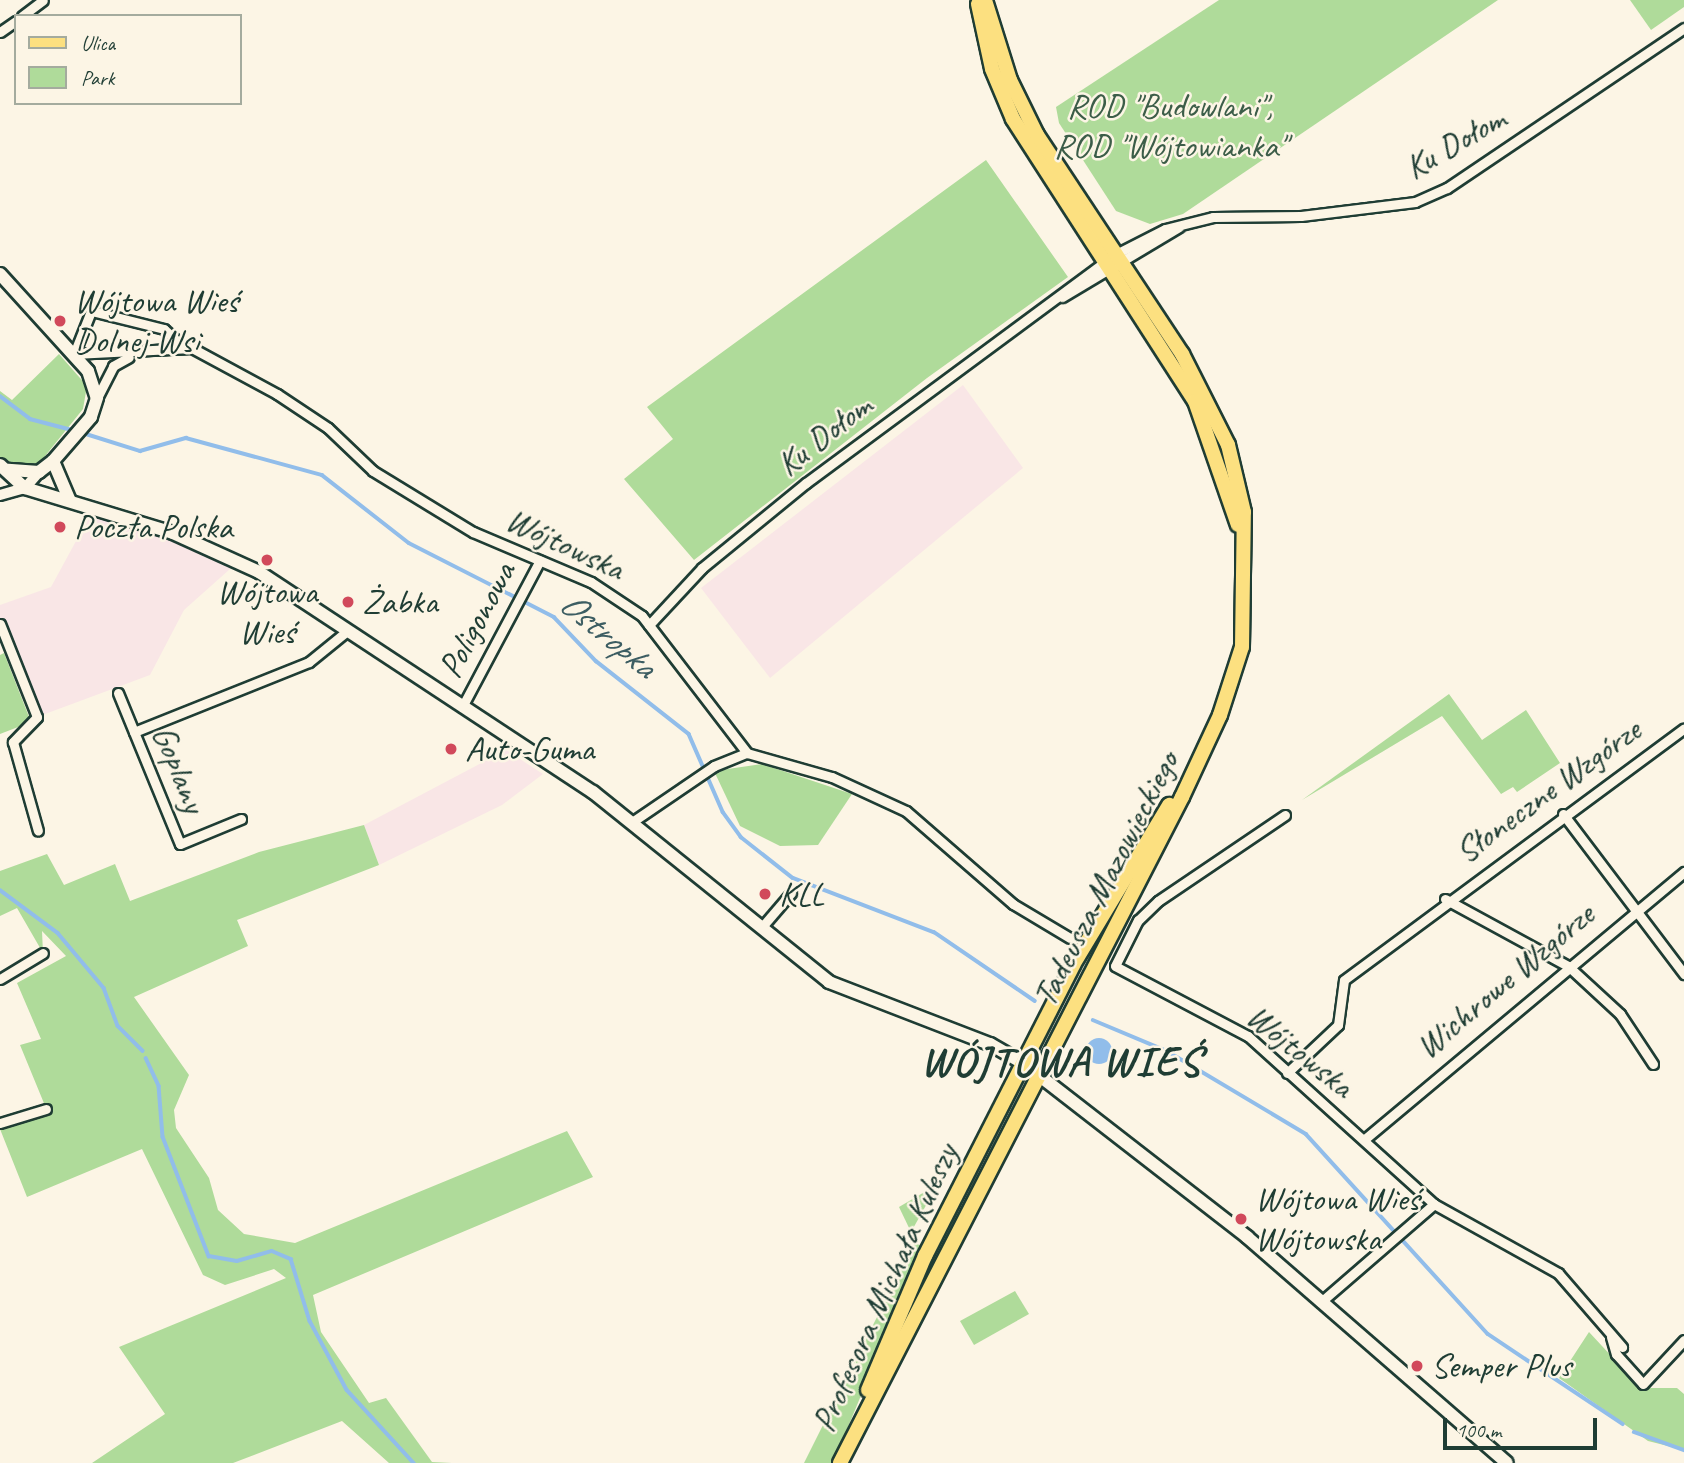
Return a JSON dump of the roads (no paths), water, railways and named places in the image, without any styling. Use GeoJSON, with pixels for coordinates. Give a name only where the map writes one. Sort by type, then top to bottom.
{"type":"FeatureCollection","features":[{"type":"Feature","properties":{"kind":"main road","name":"Tadeusza Mazowieckiego"},"geometry":{"type":"LineString","coordinates":[[978,0],[992,69],[1013,119],[1115,263],[1219,422],[1240,489],[1246,554],[1242,647],[1206,745],[1040,1076]]}},
{"type":"Feature","properties":{"kind":"main road","name":"Tadeusza Mazowieckiego"},"geometry":{"type":"LineString","coordinates":[[985,0],[1022,107],[1115,263]]}},
{"type":"Feature","properties":{"kind":"main road"},"geometry":{"type":"LineString","coordinates":[[0,274],[74,354],[95,382],[97,398],[85,424],[53,461],[39,472],[4,467]]}},
{"type":"Feature","properties":{"kind":"main road"},"geometry":{"type":"LineString","coordinates":[[53,461],[70,501]]}},
{"type":"Feature","properties":{"kind":"main road"},"geometry":{"type":"LineString","coordinates":[[4,467],[25,488],[226,554],[347,631],[632,822],[761,928],[856,997],[952,1029],[1023,1063],[1321,1301],[1507,1463]]}},
{"type":"Feature","properties":{"kind":"main road","name":"Tadeusza Mazowieckiego"},"geometry":{"type":"LineString","coordinates":[[1023,1063],[1098,919],[1206,745]]}},
{"type":"Feature","properties":{"kind":"main road","name":"Profesora Michała Kuleszy"},"geometry":{"type":"LineString","coordinates":[[840,1463],[908,1291],[1023,1063]]}},
{"type":"Feature","properties":{"kind":"main road","name":"Profesora Michała Kuleszy"},"geometry":{"type":"LineString","coordinates":[[840,1463],[1040,1076]]}},
{"type":"Feature","properties":{"kind":"street"},"geometry":{"type":"LineString","coordinates":[[25,14],[43,0]]}},
{"type":"Feature","properties":{"kind":"street","name":"Ku Dołom"},"geometry":{"type":"LineString","coordinates":[[649,625],[702,568],[806,483],[1046,305],[1115,263],[1183,224],[1416,202],[1447,188],[1684,28]]}},
{"type":"Feature","properties":{"kind":"street","name":"Ku Dołom"},"geometry":{"type":"LineString","coordinates":[[1115,263],[1183,224]]}},
{"type":"Feature","properties":{"kind":"street"},"geometry":{"type":"LineString","coordinates":[[74,354],[91,311],[164,329],[185,348]]}},
{"type":"Feature","properties":{"kind":"street","name":"Wójtowska"},"geometry":{"type":"LineString","coordinates":[[74,354],[134,355],[185,348],[200,349],[277,394],[413,496],[540,560],[592,582],[649,625],[747,753]]}},
{"type":"Feature","properties":{"kind":"street"},"geometry":{"type":"LineString","coordinates":[[97,398],[113,366],[134,355]]}},
{"type":"Feature","properties":{"kind":"street"},"geometry":{"type":"LineString","coordinates":[[0,495],[25,488],[39,472]]}},
{"type":"Feature","properties":{"kind":"street","name":"Poligonowa"},"geometry":{"type":"LineString","coordinates":[[462,707],[540,560]]}},
{"type":"Feature","properties":{"kind":"street"},"geometry":{"type":"LineString","coordinates":[[0,624],[37,717],[13,742],[38,831]]}},
{"type":"Feature","properties":{"kind":"street"},"geometry":{"type":"LineString","coordinates":[[134,733],[309,662],[347,631]]}},
{"type":"Feature","properties":{"kind":"street","name":"Goplany"},"geometry":{"type":"LineString","coordinates":[[118,693],[180,844],[241,819]]}},
{"type":"Feature","properties":{"kind":"street","name":"Słoneczne Wzgórze"},"geometry":{"type":"LineString","coordinates":[[1287,1073],[1338,1025],[1343,980],[1445,899],[1684,728]]}},
{"type":"Feature","properties":{"kind":"street"},"geometry":{"type":"LineString","coordinates":[[632,822],[714,766],[747,753],[832,777],[906,811],[1013,904],[1070,938]]}},
{"type":"Feature","properties":{"kind":"street"},"geometry":{"type":"LineString","coordinates":[[1563,814],[1684,974]]}},
{"type":"Feature","properties":{"kind":"street","name":"Wójtowska"},"geometry":{"type":"LineString","coordinates":[[1285,815],[1158,901],[1138,920],[1115,966],[1248,1036],[1287,1073],[1366,1138],[1434,1204],[1558,1273],[1622,1347]]}},
{"type":"Feature","properties":{"kind":"street","name":"Wichrowe Wzgórze"},"geometry":{"type":"LineString","coordinates":[[1366,1138],[1634,910],[1684,872]]}},
{"type":"Feature","properties":{"kind":"street"},"geometry":{"type":"LineString","coordinates":[[761,928],[791,893]]}},
{"type":"Feature","properties":{"kind":"street"},"geometry":{"type":"LineString","coordinates":[[1445,899],[1568,966],[1620,1014],[1653,1064]]}},
{"type":"Feature","properties":{"kind":"street"},"geometry":{"type":"LineString","coordinates":[[0,979],[43,953]]}},
{"type":"Feature","properties":{"kind":"street"},"geometry":{"type":"LineString","coordinates":[[0,1123],[46,1109]]}},
{"type":"Feature","properties":{"kind":"street"},"geometry":{"type":"LineString","coordinates":[[1321,1301],[1434,1204]]}},
{"type":"Feature","properties":{"kind":"street"},"geometry":{"type":"LineString","coordinates":[[1609,1332],[1616,1354],[1643,1384],[1684,1340]]}},
{"type":"Feature","properties":{"kind":"water"},"geometry":{"type":"Polygon","coordinates":[[[1099,1038],[1108,1042],[1112,1051],[1108,1060],[1099,1064],[1090,1060],[1086,1051],[1090,1042],[1099,1038]]]}},
{"type":"Feature","properties":{"kind":"waterway","name":"Ostropka"},"geometry":{"type":"LineString","coordinates":[[0,396],[30,419],[76,431]]}},
{"type":"Feature","properties":{"kind":"waterway","name":"Ostropka"},"geometry":{"type":"LineString","coordinates":[[83,433],[140,451],[186,438],[322,475],[409,543],[554,617],[596,661],[689,734],[723,812],[741,837],[793,878],[934,932],[1035,1001]]}},
{"type":"Feature","properties":{"kind":"waterway"},"geometry":{"type":"LineString","coordinates":[[0,890],[58,933],[104,988],[118,1026],[143,1051]]}},
{"type":"Feature","properties":{"kind":"waterway","name":"Ostropka"},"geometry":{"type":"LineString","coordinates":[[1093,1020],[1167,1051],[1306,1134],[1488,1334],[1623,1424]]}},
{"type":"Feature","properties":{"kind":"waterway"},"geometry":{"type":"LineString","coordinates":[[146,1058],[159,1086],[163,1137],[209,1256],[237,1261],[272,1251],[291,1259],[310,1321],[347,1390],[414,1463]]}},
{"type":"Feature","properties":{"kind":"waterway","name":"Ostropka"},"geometry":{"type":"LineString","coordinates":[[1634,1432],[1684,1450]]}},
{"type":"Feature","properties":{"kind":"place","name":"Wójtowa Wieś Dolnej Wsi"},"geometry":{"type":"Point","coordinates":[60,321]}},
{"type":"Feature","properties":{"kind":"place","name":"Poczta Polska"},"geometry":{"type":"Point","coordinates":[60,527]}},
{"type":"Feature","properties":{"kind":"place","name":"Wójtowa Wieś"},"geometry":{"type":"Point","coordinates":[267,560]}},
{"type":"Feature","properties":{"kind":"place","name":"Żabka"},"geometry":{"type":"Point","coordinates":[348,602]}},
{"type":"Feature","properties":{"kind":"place","name":"Auto-Guma"},"geometry":{"type":"Point","coordinates":[451,749]}},
{"type":"Feature","properties":{"kind":"place","name":"KLL"},"geometry":{"type":"Point","coordinates":[765,894]}},
{"type":"Feature","properties":{"kind":"place","name":"Wójtowa Wieś Wójtowska"},"geometry":{"type":"Point","coordinates":[1241,1219]}},
{"type":"Feature","properties":{"kind":"place","name":"Semper Plus"},"geometry":{"type":"Point","coordinates":[1417,1366]}},
{"type":"Feature","properties":{"kind":"district","name":"WÓJTOWA WIEŚ"},"geometry":{"type":"Point","coordinates":[1061,1062]}},
{"type":"Feature","properties":{"kind":"park label","name":"ROD \"Budowlani\", ROD \"Wójtowianka\""},"geometry":{"type":"Point","coordinates":[1170,126]}}]}
